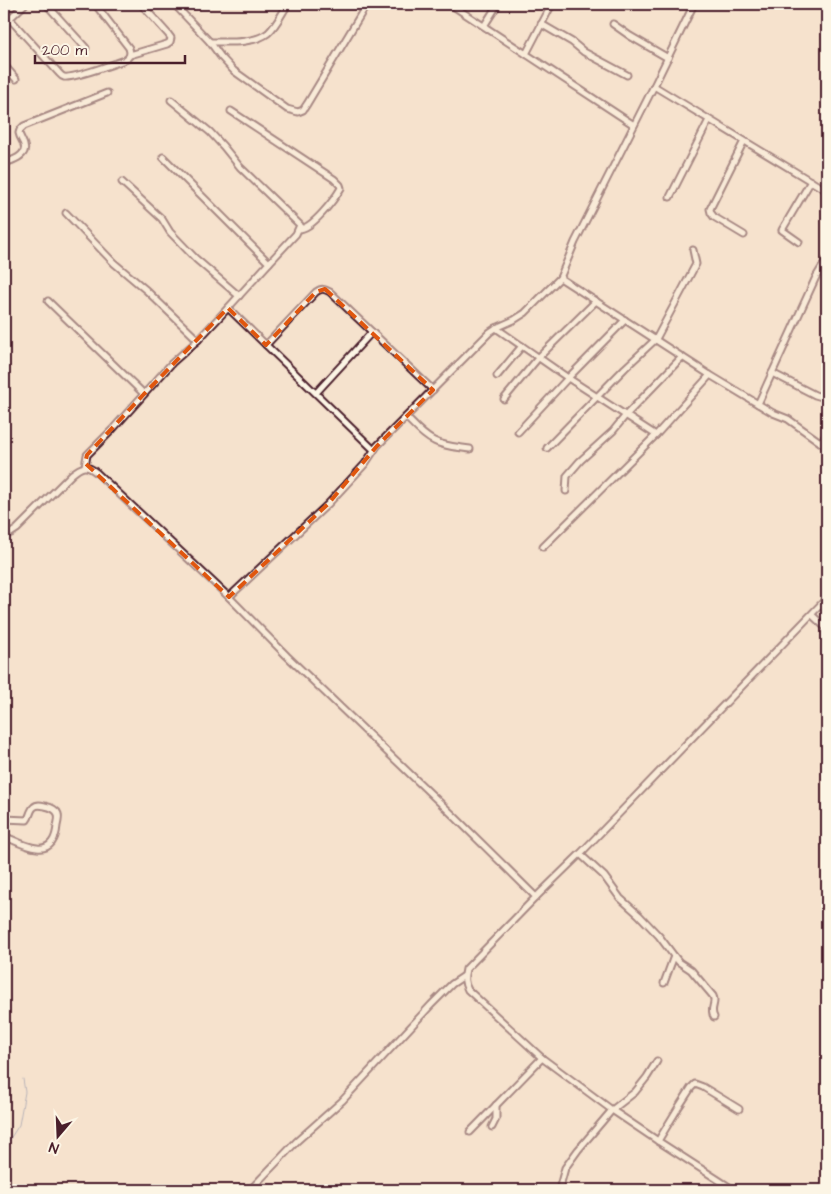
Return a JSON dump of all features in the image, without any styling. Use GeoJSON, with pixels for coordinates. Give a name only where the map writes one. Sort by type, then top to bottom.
{"type":"FeatureCollection","features":[{"type":"Feature","properties":{"kind":"street"},"geometry":{"type":"LineString","coordinates":[[4,24],[24,4]]}},
{"type":"Feature","properties":{"kind":"street"},"geometry":{"type":"LineString","coordinates":[[46,4],[86,48]]}},
{"type":"Feature","properties":{"kind":"street"},"geometry":{"type":"LineString","coordinates":[[95,4],[129,48],[130,54]]}},
{"type":"Feature","properties":{"kind":"street"},"geometry":{"type":"LineString","coordinates":[[9,18],[58,72],[66,77],[86,74],[125,60],[130,54],[170,42],[171,38],[168,34],[141,4]]}},
{"type":"Feature","properties":{"kind":"street"},"geometry":{"type":"LineString","coordinates":[[174,4],[234,71],[287,109],[298,112],[303,110],[307,104],[367,4]]}},
{"type":"Feature","properties":{"kind":"street"},"geometry":{"type":"LineString","coordinates":[[210,42],[236,42],[263,36],[274,26],[288,4]]}},
{"type":"Feature","properties":{"kind":"street"},"geometry":{"type":"LineString","coordinates":[[450,4],[634,125]]}},
{"type":"Feature","properties":{"kind":"street"},"geometry":{"type":"LineString","coordinates":[[484,26],[498,4]]}},
{"type":"Feature","properties":{"kind":"street"},"geometry":{"type":"LineString","coordinates":[[526,54],[552,4]]}},
{"type":"Feature","properties":{"kind":"street"},"geometry":{"type":"LineString","coordinates":[[229,597],[328,504],[366,464],[376,446],[490,332],[525,313],[560,278],[575,242],[694,4]]}},
{"type":"Feature","properties":{"kind":"street"},"geometry":{"type":"LineString","coordinates":[[541,24],[572,42],[584,52],[627,75]]}},
{"type":"Feature","properties":{"kind":"street"},"geometry":{"type":"LineString","coordinates":[[613,24],[668,58]]}},
{"type":"Feature","properties":{"kind":"street"},"geometry":{"type":"LineString","coordinates":[[4,65],[16,79]]}},
{"type":"Feature","properties":{"kind":"street"},"geometry":{"type":"LineString","coordinates":[[654,86],[827,191]]}},
{"type":"Feature","properties":{"kind":"street"},"geometry":{"type":"LineString","coordinates":[[4,163],[15,159],[23,153],[25,146],[19,134],[24,126],[107,93]]}},
{"type":"Feature","properties":{"kind":"street"},"geometry":{"type":"LineString","coordinates":[[85,466],[87,456],[172,364],[198,340],[299,230],[300,225],[298,222],[240,167],[210,132],[171,100]]}},
{"type":"Feature","properties":{"kind":"street"},"geometry":{"type":"LineString","coordinates":[[232,111],[334,179],[340,185],[341,188],[325,211],[304,229],[299,230]]}},
{"type":"Feature","properties":{"kind":"street"},"geometry":{"type":"LineString","coordinates":[[670,197],[709,120]]}},
{"type":"Feature","properties":{"kind":"street"},"geometry":{"type":"LineString","coordinates":[[744,141],[710,209],[714,216],[744,235]]}},
{"type":"Feature","properties":{"kind":"street"},"geometry":{"type":"LineString","coordinates":[[163,157],[269,263]]}},
{"type":"Feature","properties":{"kind":"street"},"geometry":{"type":"LineString","coordinates":[[799,242],[782,230],[811,181]]}},
{"type":"Feature","properties":{"kind":"street"},"geometry":{"type":"LineString","coordinates":[[122,182],[162,219],[170,232],[196,259],[239,296]]}},
{"type":"Feature","properties":{"kind":"street"},"geometry":{"type":"LineString","coordinates":[[66,213],[114,263],[146,290],[198,340]]}},
{"type":"Feature","properties":{"kind":"street"},"geometry":{"type":"LineString","coordinates":[[547,448],[656,339],[696,264],[694,250]]}},
{"type":"Feature","properties":{"kind":"street"},"geometry":{"type":"LineString","coordinates":[[758,404],[816,277],[827,259]]}},
{"type":"Feature","properties":{"kind":"street"},"geometry":{"type":"LineString","coordinates":[[560,278],[710,375],[773,413],[788,419],[827,447]]}},
{"type":"Feature","properties":{"kind":"street"},"geometry":{"type":"LineString","coordinates":[[266,345],[316,292],[320,289],[325,289],[433,390]]}},
{"type":"Feature","properties":{"kind":"street"},"geometry":{"type":"LineString","coordinates":[[48,301],[144,394]]}},
{"type":"Feature","properties":{"kind":"street"},"geometry":{"type":"LineString","coordinates":[[504,399],[539,357],[596,302]]}},
{"type":"Feature","properties":{"kind":"street"},"geometry":{"type":"LineString","coordinates":[[228,308],[374,450]]}},
{"type":"Feature","properties":{"kind":"street"},"geometry":{"type":"LineString","coordinates":[[518,432],[625,320]]}},
{"type":"Feature","properties":{"kind":"street"},"geometry":{"type":"LineString","coordinates":[[496,328],[568,378],[656,435]]}},
{"type":"Feature","properties":{"kind":"street"},"geometry":{"type":"LineString","coordinates":[[316,392],[372,332]]}},
{"type":"Feature","properties":{"kind":"street"},"geometry":{"type":"LineString","coordinates":[[498,376],[522,346]]}},
{"type":"Feature","properties":{"kind":"street"},"geometry":{"type":"LineString","coordinates":[[566,491],[567,476],[580,461],[613,431],[682,357]]}},
{"type":"Feature","properties":{"kind":"street"},"geometry":{"type":"LineString","coordinates":[[772,373],[815,395],[822,397],[827,393]]}},
{"type":"Feature","properties":{"kind":"street"},"geometry":{"type":"LineString","coordinates":[[543,547],[656,435],[710,375]]}},
{"type":"Feature","properties":{"kind":"street"},"geometry":{"type":"LineString","coordinates":[[406,417],[434,441],[449,446],[470,449]]}},
{"type":"Feature","properties":{"kind":"street"},"geometry":{"type":"LineString","coordinates":[[820,442],[827,435]]}},
{"type":"Feature","properties":{"kind":"street"},"geometry":{"type":"LineString","coordinates":[[4,534],[11,533],[17,529],[79,468],[85,466],[92,468],[229,597],[287,656],[536,897]]}},
{"type":"Feature","properties":{"kind":"street"},"geometry":{"type":"LineString","coordinates":[[734,1190],[612,1110],[542,1058],[468,990],[464,976],[466,969],[472,962],[580,854],[827,598]]}},
{"type":"Feature","properties":{"kind":"street"},"geometry":{"type":"LineString","coordinates":[[812,615],[827,629]]}},
{"type":"Feature","properties":{"kind":"street"},"geometry":{"type":"LineString","coordinates":[[4,819],[27,820],[36,805],[50,807],[58,814],[56,832],[49,846],[37,848],[4,836]]}},
{"type":"Feature","properties":{"kind":"street"},"geometry":{"type":"LineString","coordinates":[[580,854],[604,876],[620,898],[659,936],[679,962],[691,970],[713,996],[715,1001],[712,1013],[714,1017]]}},
{"type":"Feature","properties":{"kind":"street"},"geometry":{"type":"LineString","coordinates":[[664,983],[674,956]]}},
{"type":"Feature","properties":{"kind":"street"},"geometry":{"type":"LineString","coordinates":[[250,1190],[304,1135],[342,1101],[452,984],[464,976]]}},
{"type":"Feature","properties":{"kind":"street"},"geometry":{"type":"LineString","coordinates":[[470,1132],[542,1058]]}},
{"type":"Feature","properties":{"kind":"street"},"geometry":{"type":"LineString","coordinates":[[559,1190],[565,1168],[582,1145],[612,1110],[635,1092],[657,1061]]}},
{"type":"Feature","properties":{"kind":"street"},"geometry":{"type":"LineString","coordinates":[[658,1141],[695,1084],[739,1109]]}},
{"type":"Feature","properties":{"kind":"street"},"geometry":{"type":"LineString","coordinates":[[492,1127],[496,1119],[496,1104]]}},
{"type":"Feature","properties":{"kind":"highlighted area"},"geometry":{"type":"Polygon","coordinates":[[[325,289],[433,390],[377,446],[328,504],[229,597],[85,463],[87,455],[228,308],[266,345],[316,292],[325,289]]]}},
{"type":"Feature","properties":{"kind":"waterway"},"geometry":{"type":"LineString","coordinates":[[4,1148],[19,1125],[25,1092],[23,1079]]}}]}
